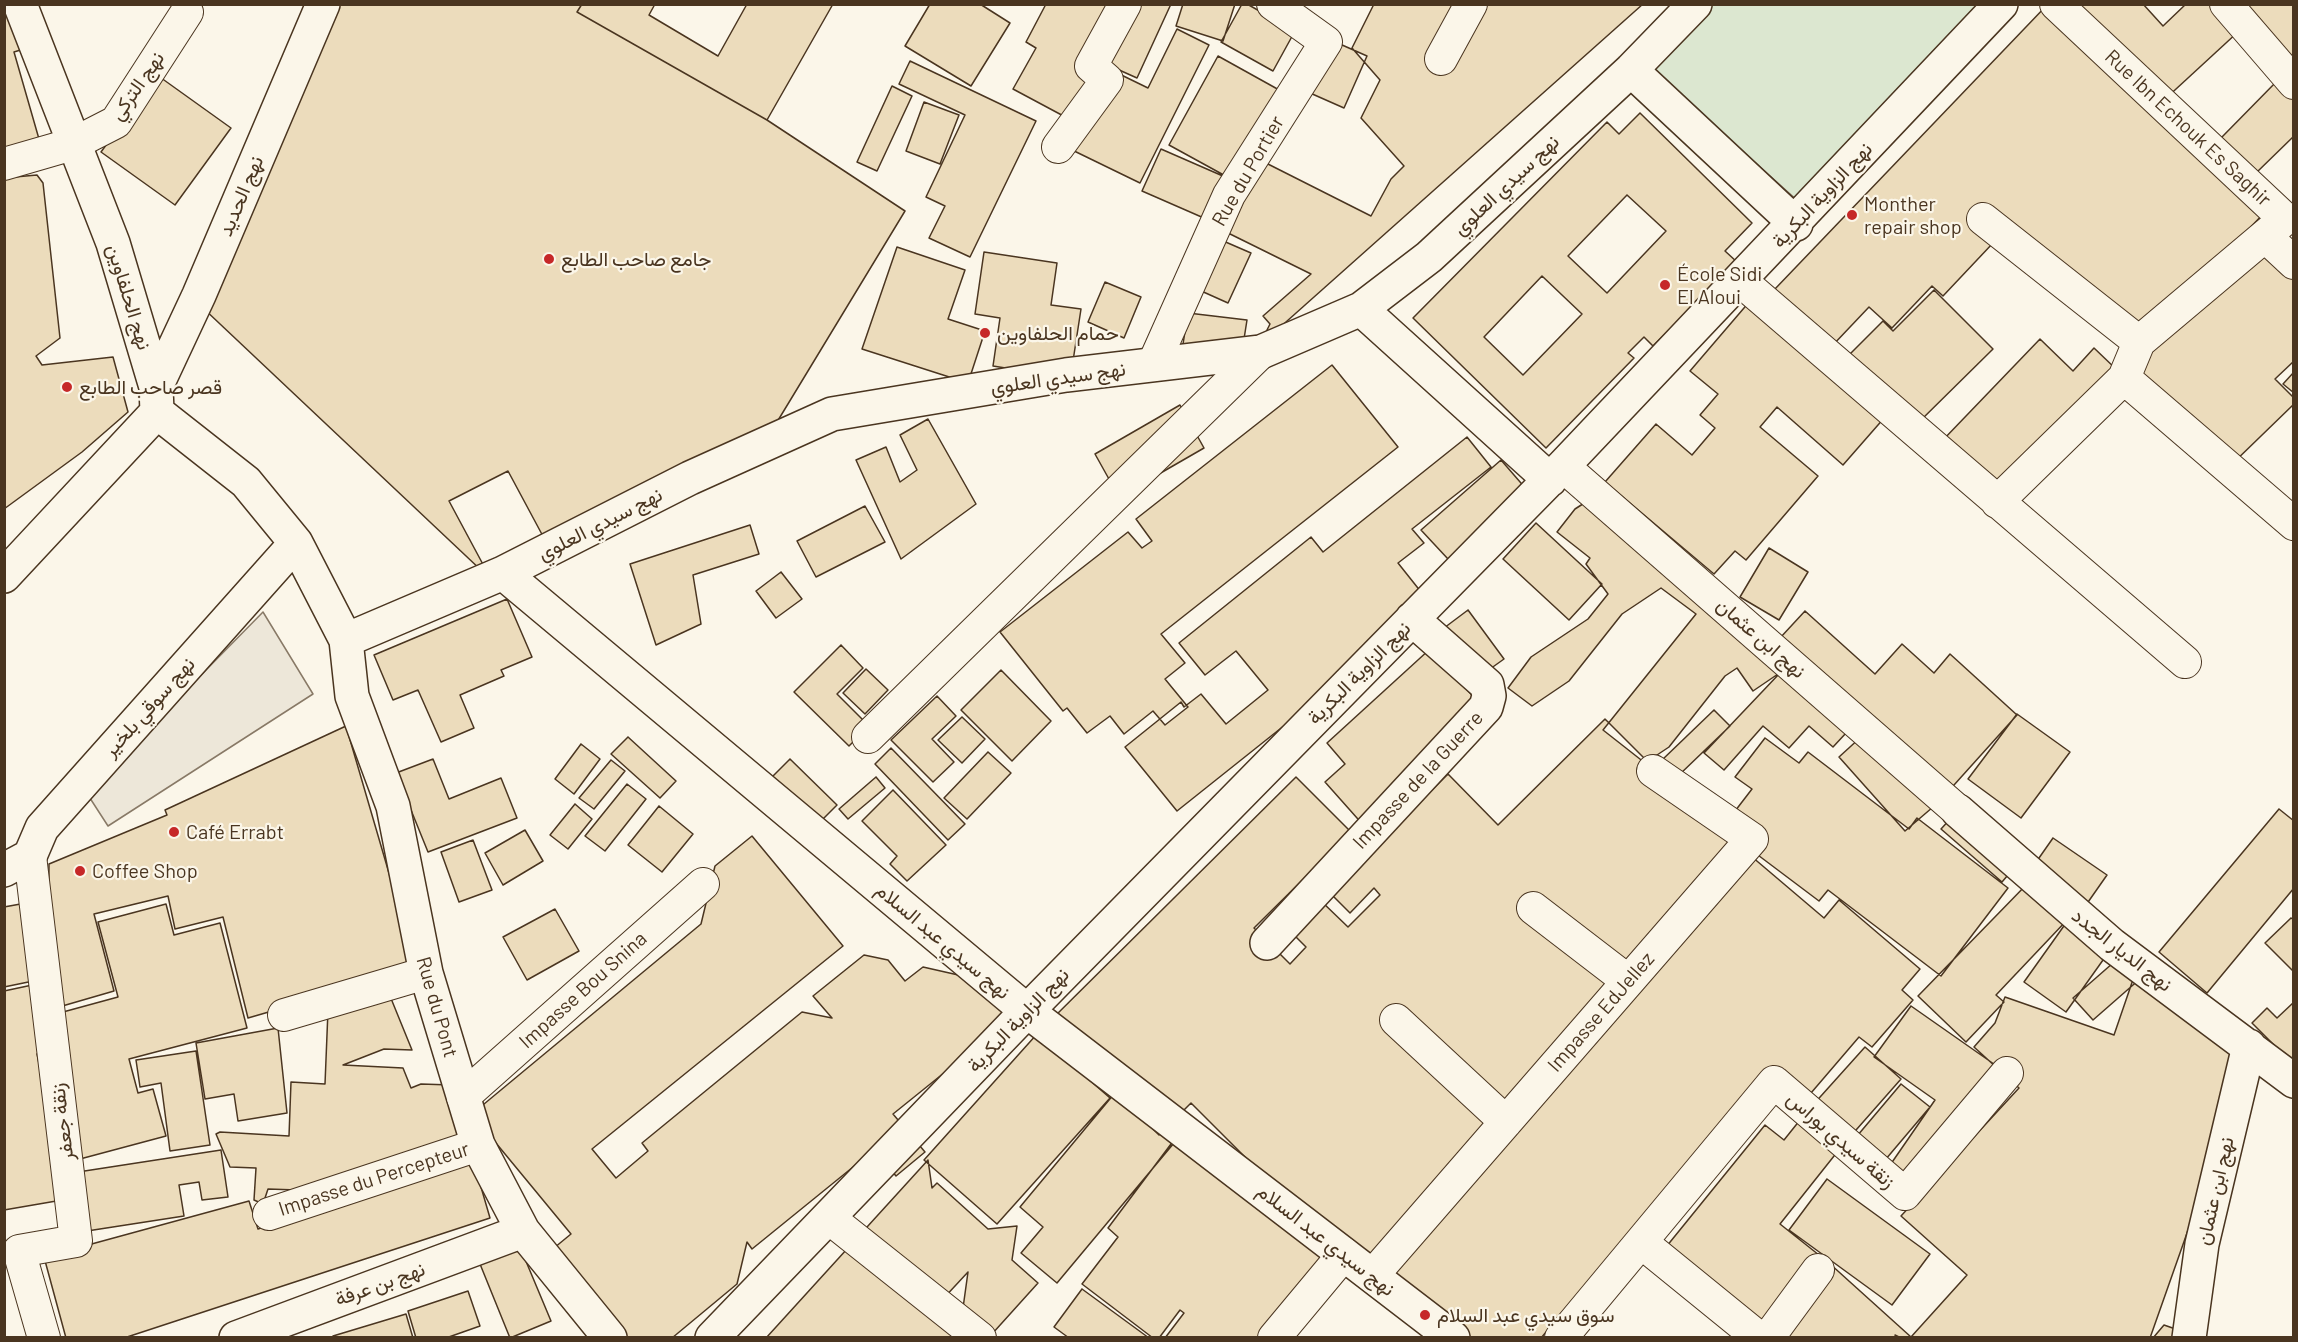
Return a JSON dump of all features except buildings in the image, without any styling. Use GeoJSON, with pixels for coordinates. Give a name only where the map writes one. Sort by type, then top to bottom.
{"type":"FeatureCollection","features":[{"type":"Feature","properties":{"kind":"street","name":"نهج الحلفاوين"},"geometry":{"type":"LineString","coordinates":[[20,4],[72,144],[113,243],[157,399]]}},
{"type":"Feature","properties":{"kind":"street","name":"نهج الحديد"},"geometry":{"type":"LineString","coordinates":[[4,576],[157,399],[323,4]]}},
{"type":"Feature","properties":{"kind":"street"},"geometry":{"type":"LineString","coordinates":[[1058,147],[1107,80],[1091,66],[1125,4]]}},
{"type":"Feature","properties":{"kind":"street","name":"Rue du Portier"},"geometry":{"type":"LineString","coordinates":[[1153,365],[1229,195],[1326,42],[1273,4]]}},
{"type":"Feature","properties":{"kind":"street"},"geometry":{"type":"LineString","coordinates":[[1441,58],[1471,4]]}},
{"type":"Feature","properties":{"kind":"street","name":"نهج سيدي العلوي"},"geometry":{"type":"LineString","coordinates":[[346,640],[503,573],[690,478],[832,414],[1066,375],[1261,351],[1362,309],[1429,256],[1631,70],[1695,4]]}},
{"type":"Feature","properties":{"kind":"street","name":"نهج الزاوية البكرية"},"geometry":{"type":"LineString","coordinates":[[712,1338],[1027,1011],[1556,473],[1796,224],[2001,4]]}},
{"type":"Feature","properties":{"kind":"street","name":"Rue Ibn Echouk Es Saghir"},"geometry":{"type":"LineString","coordinates":[[1997,502],[2124,378],[2139,342],[2285,219],[2056,4]]}},
{"type":"Feature","properties":{"kind":"street"},"geometry":{"type":"LineString","coordinates":[[2226,4],[2294,83]]}},
{"type":"Feature","properties":{"kind":"street","name":"نهج التركي"},"geometry":{"type":"LineString","coordinates":[[4,164],[72,144],[116,122],[187,12]]}},
{"type":"Feature","properties":{"kind":"street"},"geometry":{"type":"LineString","coordinates":[[1631,70],[1796,224]]}},
{"type":"Feature","properties":{"kind":"street"},"geometry":{"type":"LineString","coordinates":[[1983,219],[2139,342]]}},
{"type":"Feature","properties":{"kind":"street"},"geometry":{"type":"LineString","coordinates":[[2265,236],[2294,263]]}},
{"type":"Feature","properties":{"kind":"street"},"geometry":{"type":"LineString","coordinates":[[1741,280],[2185,662]]}},
{"type":"Feature","properties":{"kind":"street"},"geometry":{"type":"LineString","coordinates":[[1362,309],[1556,473]]}},
{"type":"Feature","properties":{"kind":"street"},"geometry":{"type":"LineString","coordinates":[[868,737],[1261,351]]}},
{"type":"Feature","properties":{"kind":"street"},"geometry":{"type":"LineString","coordinates":[[2124,378],[2294,524]]}},
{"type":"Feature","properties":{"kind":"street"},"geometry":{"type":"LineString","coordinates":[[157,399],[246,482],[296,543],[346,640]]}},
{"type":"Feature","properties":{"kind":"street","name":"نهج ابن عثمان"},"geometry":{"type":"LineString","coordinates":[[1556,473],[1958,811]]}},
{"type":"Feature","properties":{"kind":"street","name":"نهج سوقي بلخير"},"geometry":{"type":"LineString","coordinates":[[17,863],[42,828],[296,543]]}},
{"type":"Feature","properties":{"kind":"street","name":"نهج سيدي عبد السلام"},"geometry":{"type":"LineString","coordinates":[[503,573],[1027,1011],[1453,1338]]}},
{"type":"Feature","properties":{"kind":"street","name":"Impasse de la Guerre"},"geometry":{"type":"LineString","coordinates":[[1267,944],[1486,707],[1489,696],[1487,685],[1412,619]]}},
{"type":"Feature","properties":{"kind":"street","name":"Rue du Pont"},"geometry":{"type":"LineString","coordinates":[[346,640],[352,696],[393,806],[426,973],[478,1145],[523,1231],[610,1338]]}},
{"type":"Feature","properties":{"kind":"street","name":"Impasse EdJellez"},"geometry":{"type":"LineString","coordinates":[[1372,1276],[1752,839],[1653,771]]}},
{"type":"Feature","properties":{"kind":"street","name":"نهج الديار الجدد"},"geometry":{"type":"LineString","coordinates":[[1958,811],[2112,945],[2294,1081]]}},
{"type":"Feature","properties":{"kind":"street","name":"زنقة جعفر"},"geometry":{"type":"LineString","coordinates":[[17,863],[76,1241],[19,1251],[44,1338]]}},
{"type":"Feature","properties":{"kind":"street","name":"Impasse Bou Snina"},"geometry":{"type":"LineString","coordinates":[[463,1096],[703,884]]}},
{"type":"Feature","properties":{"kind":"street"},"geometry":{"type":"LineString","coordinates":[[1533,908],[1628,981]]}},
{"type":"Feature","properties":{"kind":"street"},"geometry":{"type":"LineString","coordinates":[[284,1015],[426,973]]}},
{"type":"Feature","properties":{"kind":"street"},"geometry":{"type":"LineString","coordinates":[[1396,1020],[1506,1122]]}},
{"type":"Feature","properties":{"kind":"street","name":"نهج ابن عثمان"},"geometry":{"type":"LineString","coordinates":[[2189,1338],[2202,1244],[2249,1046]]}},
{"type":"Feature","properties":{"kind":"street","name":"زنقة سيدي بوراس"},"geometry":{"type":"LineString","coordinates":[[1561,1338],[1774,1082],[1905,1194],[2007,1073]]}},
{"type":"Feature","properties":{"kind":"street","name":"Impasse du Percepteur"},"geometry":{"type":"LineString","coordinates":[[269,1214],[478,1145]]}},
{"type":"Feature","properties":{"kind":"street"},"geometry":{"type":"LineString","coordinates":[[829,1218],[980,1338]]}},
{"type":"Feature","properties":{"kind":"street","name":"نهج بن عرفة"},"geometry":{"type":"LineString","coordinates":[[236,1338],[523,1231]]}},
{"type":"Feature","properties":{"kind":"street"},"geometry":{"type":"LineString","coordinates":[[1641,1242],[1759,1338]]}},
{"type":"Feature","properties":{"kind":"street"},"geometry":{"type":"LineString","coordinates":[[1274,1338],[1344,1254]]}},
{"type":"Feature","properties":{"kind":"street"},"geometry":{"type":"LineString","coordinates":[[1768,1338],[1818,1270]]}},
{"type":"Feature","properties":{"kind":"green space"},"geometry":{"type":"Polygon","coordinates":[[[1706,5],[1989,5],[1799,202],[1646,65],[1706,5]]]}},
{"type":"Feature","properties":{"kind":"shaded area"},"geometry":{"type":"Polygon","coordinates":[[[263,612],[313,694],[108,826],[86,792],[263,612]]]}},
{"type":"Feature","properties":{"kind":"place","name":"Monther repair shop"},"geometry":{"type":"Point","coordinates":[1852,215]}},
{"type":"Feature","properties":{"kind":"place","name":"جامع صاحب الطابع"},"geometry":{"type":"Point","coordinates":[549,259]}},
{"type":"Feature","properties":{"kind":"place","name":"École Sidi El Aloui"},"geometry":{"type":"Point","coordinates":[1665,285]}},
{"type":"Feature","properties":{"kind":"place","name":"حمام الحلفاوين"},"geometry":{"type":"Point","coordinates":[985,333]}},
{"type":"Feature","properties":{"kind":"place","name":"قصر صاحب الطابع"},"geometry":{"type":"Point","coordinates":[67,387]}},
{"type":"Feature","properties":{"kind":"place","name":"Café Errabt"},"geometry":{"type":"Point","coordinates":[174,832]}},
{"type":"Feature","properties":{"kind":"place","name":"Coffee Shop"},"geometry":{"type":"Point","coordinates":[80,871]}},
{"type":"Feature","properties":{"kind":"place","name":"سوق سيدي عبد السلام"},"geometry":{"type":"Point","coordinates":[1425,1315]}}]}
